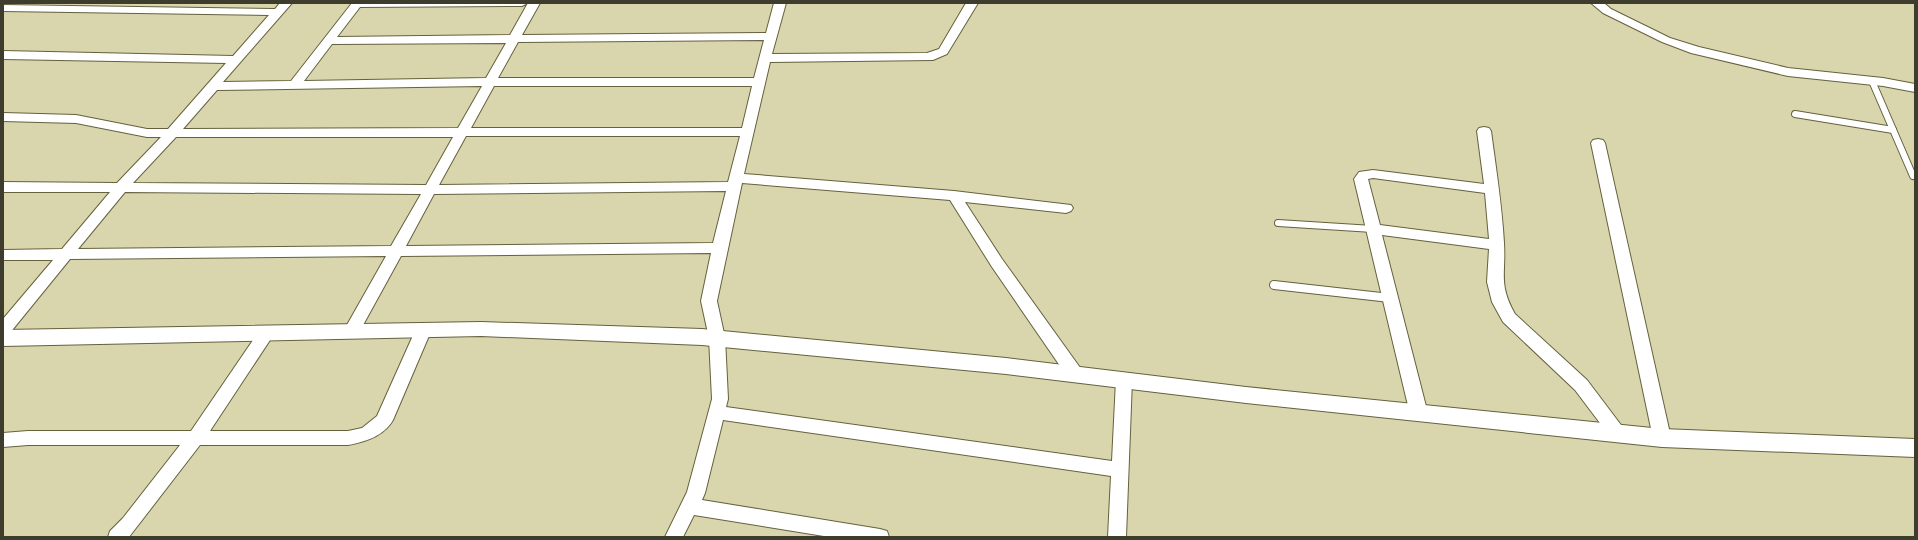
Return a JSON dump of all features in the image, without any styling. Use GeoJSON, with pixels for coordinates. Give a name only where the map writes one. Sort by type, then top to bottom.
{"type":"FeatureCollection","features":[{"type":"Feature","properties":{"kind":"street"},"geometry":{"type":"LineString","coordinates":[[294,84],[358,3],[522,3]]}},
{"type":"Feature","properties":{"kind":"street"},"geometry":{"type":"LineString","coordinates":[[351,332],[534,3]]}},
{"type":"Feature","properties":{"kind":"street"},"geometry":{"type":"LineString","coordinates":[[674,537],[696,493],[720,399],[717,338],[709,301],[759,82],[780,3]]}},
{"type":"Feature","properties":{"kind":"street"},"geometry":{"type":"LineString","coordinates":[[765,58],[930,57],[943,51],[972,3]]}},
{"type":"Feature","properties":{"kind":"street"},"geometry":{"type":"LineString","coordinates":[[1597,3],[1607,11],[1666,40],[1695,50],[1788,72],[1872,81],[1915,88]]}},
{"type":"Feature","properties":{"kind":"street"},"geometry":{"type":"LineString","coordinates":[[3,8],[282,8]]}},
{"type":"Feature","properties":{"kind":"street"},"geometry":{"type":"LineString","coordinates":[[3,330],[120,189],[172,133],[282,8]]}},
{"type":"Feature","properties":{"kind":"street"},"geometry":{"type":"LineString","coordinates":[[328,41],[771,36]]}},
{"type":"Feature","properties":{"kind":"street"},"geometry":{"type":"LineString","coordinates":[[3,55],[237,60]]}},
{"type":"Feature","properties":{"kind":"street"},"geometry":{"type":"LineString","coordinates":[[214,86],[490,82],[759,82]]}},
{"type":"Feature","properties":{"kind":"street"},"geometry":{"type":"LineString","coordinates":[[3,117],[76,119],[129,131],[172,133],[461,134],[748,132]]}},
{"type":"Feature","properties":{"kind":"street"},"geometry":{"type":"LineString","coordinates":[[1484,131],[1492,189],[1497,245],[1495,282],[1500,302],[1509,318],[1581,385],[1618,434]]}},
{"type":"Feature","properties":{"kind":"street"},"geometry":{"type":"LineString","coordinates":[[1598,143],[1662,438]]}},
{"type":"Feature","properties":{"kind":"street"},"geometry":{"type":"LineString","coordinates":[[1419,414],[1361,180],[1364,175],[1373,174],[1492,189]]}},
{"type":"Feature","properties":{"kind":"street"},"geometry":{"type":"LineString","coordinates":[[3,187],[430,190],[736,182],[954,196],[1066,208]]}},
{"type":"Feature","properties":{"kind":"street"},"geometry":{"type":"LineString","coordinates":[[954,196],[997,263],[1075,374]]}},
{"type":"Feature","properties":{"kind":"street"},"geometry":{"type":"LineString","coordinates":[[1373,229],[1497,245]]}},
{"type":"Feature","properties":{"kind":"street"},"geometry":{"type":"LineString","coordinates":[[3,255],[720,248]]}},
{"type":"Feature","properties":{"kind":"street"},"geometry":{"type":"LineString","coordinates":[[3,338],[481,329],[717,338],[1006,366],[1419,414],[1618,434],[1662,438],[1915,448]]}},
{"type":"Feature","properties":{"kind":"street"},"geometry":{"type":"LineString","coordinates":[[3,440],[28,438],[348,438],[362,436],[374,431],[384,420],[423,330]]}},
{"type":"Feature","properties":{"kind":"street"},"geometry":{"type":"LineString","coordinates":[[118,537],[130,524],[195,438],[266,334]]}},
{"type":"Feature","properties":{"kind":"street"},"geometry":{"type":"LineString","coordinates":[[1118,537],[1124,380]]}},
{"type":"Feature","properties":{"kind":"street"},"geometry":{"type":"LineString","coordinates":[[716,412],[1121,470]]}},
{"type":"Feature","properties":{"kind":"street"},"geometry":{"type":"LineString","coordinates":[[689,506],[880,537]]}},
{"type":"Feature","properties":{"kind":"lane"},"geometry":{"type":"LineString","coordinates":[[1872,81],[1913,176]]}},
{"type":"Feature","properties":{"kind":"lane"},"geometry":{"type":"LineString","coordinates":[[1795,114],[1893,130]]}},
{"type":"Feature","properties":{"kind":"lane"},"geometry":{"type":"LineString","coordinates":[[1278,223],[1373,229]]}},
{"type":"Feature","properties":{"kind":"lane"},"geometry":{"type":"LineString","coordinates":[[1274,285],[1390,298]]}}]}
